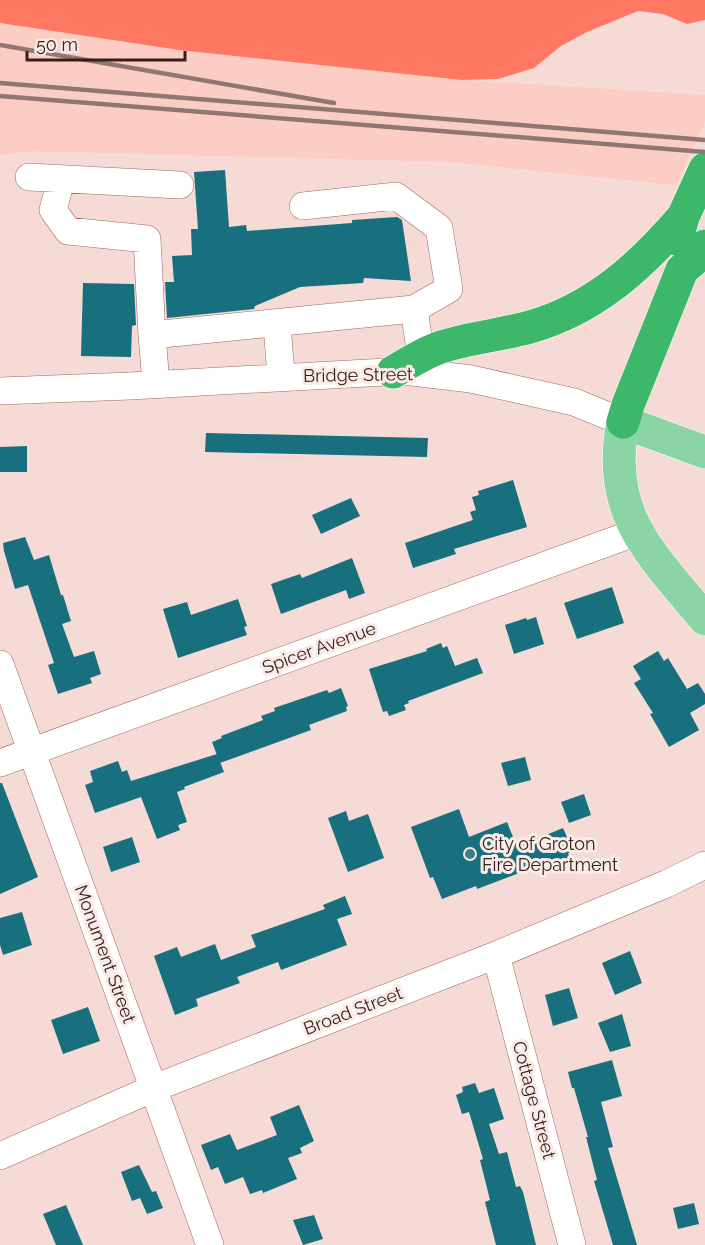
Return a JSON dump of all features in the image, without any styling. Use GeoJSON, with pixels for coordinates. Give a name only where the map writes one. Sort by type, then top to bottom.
{"type":"FeatureCollection","features":[{"type":"Feature","properties":{"kind":"highway"},"geometry":{"type":"LineString","coordinates":[[682,270],[676,243],[705,169]]}},
{"type":"Feature","properties":{"kind":"highway"},"geometry":{"type":"LineString","coordinates":[[393,372],[421,356],[456,343],[532,326],[579,308],[602,294],[635,268],[687,210]]}},
{"type":"Feature","properties":{"kind":"highway"},"geometry":{"type":"LineString","coordinates":[[623,422],[682,270],[699,255],[705,246]]}},
{"type":"Feature","properties":{"kind":"main road","name":"Bridge Street"},"geometry":{"type":"LineString","coordinates":[[623,422],[705,452]]}},
{"type":"Feature","properties":{"kind":"main road"},"geometry":{"type":"LineString","coordinates":[[623,422],[619,455],[620,486],[626,509],[637,532],[705,619]]}},
{"type":"Feature","properties":{"kind":"street"},"geometry":{"type":"LineString","coordinates":[[29,177],[180,185]]}},
{"type":"Feature","properties":{"kind":"street"},"geometry":{"type":"LineString","coordinates":[[61,180],[53,210],[68,231],[147,239],[156,384]]}},
{"type":"Feature","properties":{"kind":"street"},"geometry":{"type":"LineString","coordinates":[[152,335],[414,309],[449,289],[439,228],[396,196],[303,206]]}},
{"type":"Feature","properties":{"kind":"street"},"geometry":{"type":"LineString","coordinates":[[414,309],[421,356]]}},
{"type":"Feature","properties":{"kind":"street"},"geometry":{"type":"LineString","coordinates":[[277,323],[281,377]]}},
{"type":"Feature","properties":{"kind":"street","name":"Bridge Street"},"geometry":{"type":"LineString","coordinates":[[0,391],[404,371],[471,379],[574,402],[623,422]]}},
{"type":"Feature","properties":{"kind":"street","name":"Spicer Avenue"},"geometry":{"type":"LineString","coordinates":[[0,763],[637,532]]}},
{"type":"Feature","properties":{"kind":"street","name":"Monument Street"},"geometry":{"type":"LineString","coordinates":[[0,664],[210,1245]]}},
{"type":"Feature","properties":{"kind":"street","name":"Broad Street"},"geometry":{"type":"LineString","coordinates":[[0,1156],[154,1088],[496,955],[666,884],[705,865]]}},
{"type":"Feature","properties":{"kind":"street","name":"Cottage Street"},"geometry":{"type":"LineString","coordinates":[[496,955],[572,1245]]}},
{"type":"Feature","properties":{"kind":"shaded area"},"geometry":{"type":"Polygon","coordinates":[[[0,0],[705,0],[705,20],[687,24],[663,14],[638,11],[587,32],[561,46],[534,68],[498,79],[462,80],[179,50],[0,23],[0,0]]]}},
{"type":"Feature","properties":{"kind":"shaded area"},"geometry":{"type":"Polygon","coordinates":[[[0,23],[179,50],[462,80],[705,95],[705,121],[676,185],[450,162],[31,151],[0,155],[0,23]]]}},
{"type":"Feature","properties":{"kind":"building"},"geometry":{"type":"Polygon","coordinates":[[[225,170],[229,227],[246,225],[247,231],[397,217],[402,220],[411,281],[364,278],[363,283],[300,287],[255,306],[254,309],[167,318],[165,282],[174,282],[172,256],[192,255],[191,229],[198,229],[194,172],[225,170]]]}},
{"type":"Feature","properties":{"kind":"building"},"geometry":{"type":"Polygon","coordinates":[[[83,283],[134,284],[136,325],[132,326],[131,357],[81,356],[83,283]]]}},
{"type":"Feature","properties":{"kind":"building"},"geometry":{"type":"Polygon","coordinates":[[[206,433],[428,438],[427,457],[205,452],[206,433]]]}},
{"type":"Feature","properties":{"kind":"building"},"geometry":{"type":"Polygon","coordinates":[[[27,446],[27,472],[0,472],[0,447],[27,446]]]}},
{"type":"Feature","properties":{"kind":"building"},"geometry":{"type":"Polygon","coordinates":[[[513,480],[527,527],[454,549],[456,554],[413,568],[405,543],[473,520],[470,512],[476,510],[472,497],[479,495],[478,491],[513,480]]]}},
{"type":"Feature","properties":{"kind":"building"},"geometry":{"type":"Polygon","coordinates":[[[351,498],[360,516],[321,534],[312,515],[351,498]]]}},
{"type":"Feature","properties":{"kind":"building"},"geometry":{"type":"Polygon","coordinates":[[[25,537],[34,560],[49,555],[71,621],[62,624],[74,657],[94,651],[101,674],[90,678],[92,683],[58,694],[48,665],[54,663],[28,585],[15,589],[4,551],[3,543],[25,537]]]}},
{"type":"Feature","properties":{"kind":"building"},"geometry":{"type":"Polygon","coordinates":[[[352,558],[365,593],[349,599],[346,590],[281,614],[271,584],[300,574],[302,578],[352,558]]]}},
{"type":"Feature","properties":{"kind":"building"},"geometry":{"type":"Polygon","coordinates":[[[612,587],[624,623],[577,639],[564,603],[612,587]]]}},
{"type":"Feature","properties":{"kind":"building"},"geometry":{"type":"Polygon","coordinates":[[[238,599],[247,626],[244,627],[247,635],[178,658],[163,609],[187,602],[191,615],[238,599]]]}},
{"type":"Feature","properties":{"kind":"building"},"geometry":{"type":"Polygon","coordinates":[[[536,617],[544,644],[514,654],[505,625],[536,617]]]}},
{"type":"Feature","properties":{"kind":"building"},"geometry":{"type":"Polygon","coordinates":[[[441,643],[443,648],[447,646],[455,666],[477,658],[483,673],[408,701],[409,703],[404,705],[406,710],[389,716],[387,711],[383,712],[369,669],[427,651],[426,649],[441,643]]]}},
{"type":"Feature","properties":{"kind":"building"},"geometry":{"type":"Polygon","coordinates":[[[658,651],[664,661],[668,658],[687,689],[698,683],[705,694],[705,704],[690,713],[699,730],[669,747],[650,714],[653,713],[634,683],[641,679],[633,666],[658,651]]]}},
{"type":"Feature","properties":{"kind":"building"},"geometry":{"type":"Polygon","coordinates":[[[341,688],[348,706],[347,711],[309,725],[311,730],[220,763],[212,742],[222,738],[221,736],[263,720],[261,716],[275,711],[274,708],[327,690],[329,693],[341,688]]]}},
{"type":"Feature","properties":{"kind":"building"},"geometry":{"type":"Polygon","coordinates":[[[217,754],[224,772],[184,787],[185,789],[177,792],[187,822],[178,825],[180,830],[157,839],[141,797],[95,813],[85,785],[93,782],[90,771],[118,761],[122,772],[127,770],[131,781],[217,754]]]}},
{"type":"Feature","properties":{"kind":"building"},"geometry":{"type":"Polygon","coordinates":[[[525,757],[531,780],[508,786],[501,763],[525,757]]]}},
{"type":"Feature","properties":{"kind":"building"},"geometry":{"type":"Polygon","coordinates":[[[0,783],[2,783],[38,877],[0,894],[0,783]]]}},
{"type":"Feature","properties":{"kind":"building"},"geometry":{"type":"Polygon","coordinates":[[[584,794],[591,815],[569,823],[561,802],[584,794]]]}},
{"type":"Feature","properties":{"kind":"building","name":"City of Groton Fire Department"},"geometry":{"type":"Polygon","coordinates":[[[459,809],[469,837],[507,822],[517,847],[563,828],[573,851],[568,853],[570,858],[553,866],[551,861],[477,889],[476,886],[442,899],[433,877],[430,878],[411,827],[459,809]]]}},
{"type":"Feature","properties":{"kind":"building"},"geometry":{"type":"Polygon","coordinates":[[[346,811],[349,821],[368,814],[384,858],[348,872],[328,818],[346,811]]]}},
{"type":"Feature","properties":{"kind":"building"},"geometry":{"type":"Polygon","coordinates":[[[132,837],[140,862],[111,872],[103,847],[132,837]]]}},
{"type":"Feature","properties":{"kind":"building"},"geometry":{"type":"Polygon","coordinates":[[[345,896],[352,914],[337,919],[347,945],[281,970],[278,962],[237,977],[240,983],[196,999],[198,1006],[175,1015],[154,956],[177,947],[181,957],[215,944],[221,960],[256,947],[251,935],[325,909],[323,905],[345,896]]]}},
{"type":"Feature","properties":{"kind":"building"},"geometry":{"type":"Polygon","coordinates":[[[22,912],[32,945],[3,955],[0,945],[0,918],[22,912]]]}},
{"type":"Feature","properties":{"kind":"building"},"geometry":{"type":"Polygon","coordinates":[[[630,951],[642,983],[615,995],[602,963],[630,951]]]}},
{"type":"Feature","properties":{"kind":"building"},"geometry":{"type":"Polygon","coordinates":[[[569,988],[578,1018],[553,1026],[545,995],[569,988]]]}},
{"type":"Feature","properties":{"kind":"building"},"geometry":{"type":"Polygon","coordinates":[[[88,1007],[100,1041],[63,1054],[51,1020],[88,1007]]]}},
{"type":"Feature","properties":{"kind":"building"},"geometry":{"type":"Polygon","coordinates":[[[622,1014],[631,1046],[610,1052],[598,1023],[622,1014]]]}},
{"type":"Feature","properties":{"kind":"building"},"geometry":{"type":"Polygon","coordinates":[[[612,1060],[622,1096],[601,1102],[613,1147],[608,1148],[637,1245],[613,1245],[594,1181],[597,1180],[586,1137],[588,1137],[568,1072],[612,1060]]]}},
{"type":"Feature","properties":{"kind":"building"},"geometry":{"type":"Polygon","coordinates":[[[475,1083],[479,1093],[494,1088],[504,1119],[489,1124],[499,1154],[507,1152],[516,1187],[520,1186],[523,1192],[536,1245],[496,1245],[485,1202],[490,1200],[480,1160],[483,1159],[469,1112],[462,1114],[456,1095],[463,1092],[462,1087],[475,1083]]]}},
{"type":"Feature","properties":{"kind":"building"},"geometry":{"type":"Polygon","coordinates":[[[299,1105],[314,1141],[300,1148],[302,1153],[288,1158],[297,1179],[263,1193],[262,1190],[250,1194],[243,1177],[225,1184],[218,1167],[211,1170],[201,1145],[230,1134],[237,1150],[277,1135],[270,1117],[299,1105]]]}},
{"type":"Feature","properties":{"kind":"building"},"geometry":{"type":"Polygon","coordinates":[[[139,1165],[152,1192],[156,1191],[163,1208],[147,1214],[140,1198],[132,1201],[121,1172],[139,1165]]]}},
{"type":"Feature","properties":{"kind":"building"},"geometry":{"type":"Polygon","coordinates":[[[694,1203],[699,1224],[678,1229],[673,1208],[694,1203]]]}},
{"type":"Feature","properties":{"kind":"building"},"geometry":{"type":"Polygon","coordinates":[[[66,1205],[83,1245],[56,1245],[43,1214],[66,1205]]]}},
{"type":"Feature","properties":{"kind":"building"},"geometry":{"type":"Polygon","coordinates":[[[314,1215],[323,1239],[303,1245],[293,1220],[314,1215]]]}},
{"type":"Feature","properties":{"kind":"railway"},"geometry":{"type":"LineString","coordinates":[[0,45],[334,103]]}},
{"type":"Feature","properties":{"kind":"railway"},"geometry":{"type":"LineString","coordinates":[[0,83],[705,140]]}},
{"type":"Feature","properties":{"kind":"railway"},"geometry":{"type":"LineString","coordinates":[[0,96],[705,152]]}},
{"type":"Feature","properties":{"kind":"place","name":"City of Groton Fire Department"},"geometry":{"type":"Point","coordinates":[470,854]}}]}
